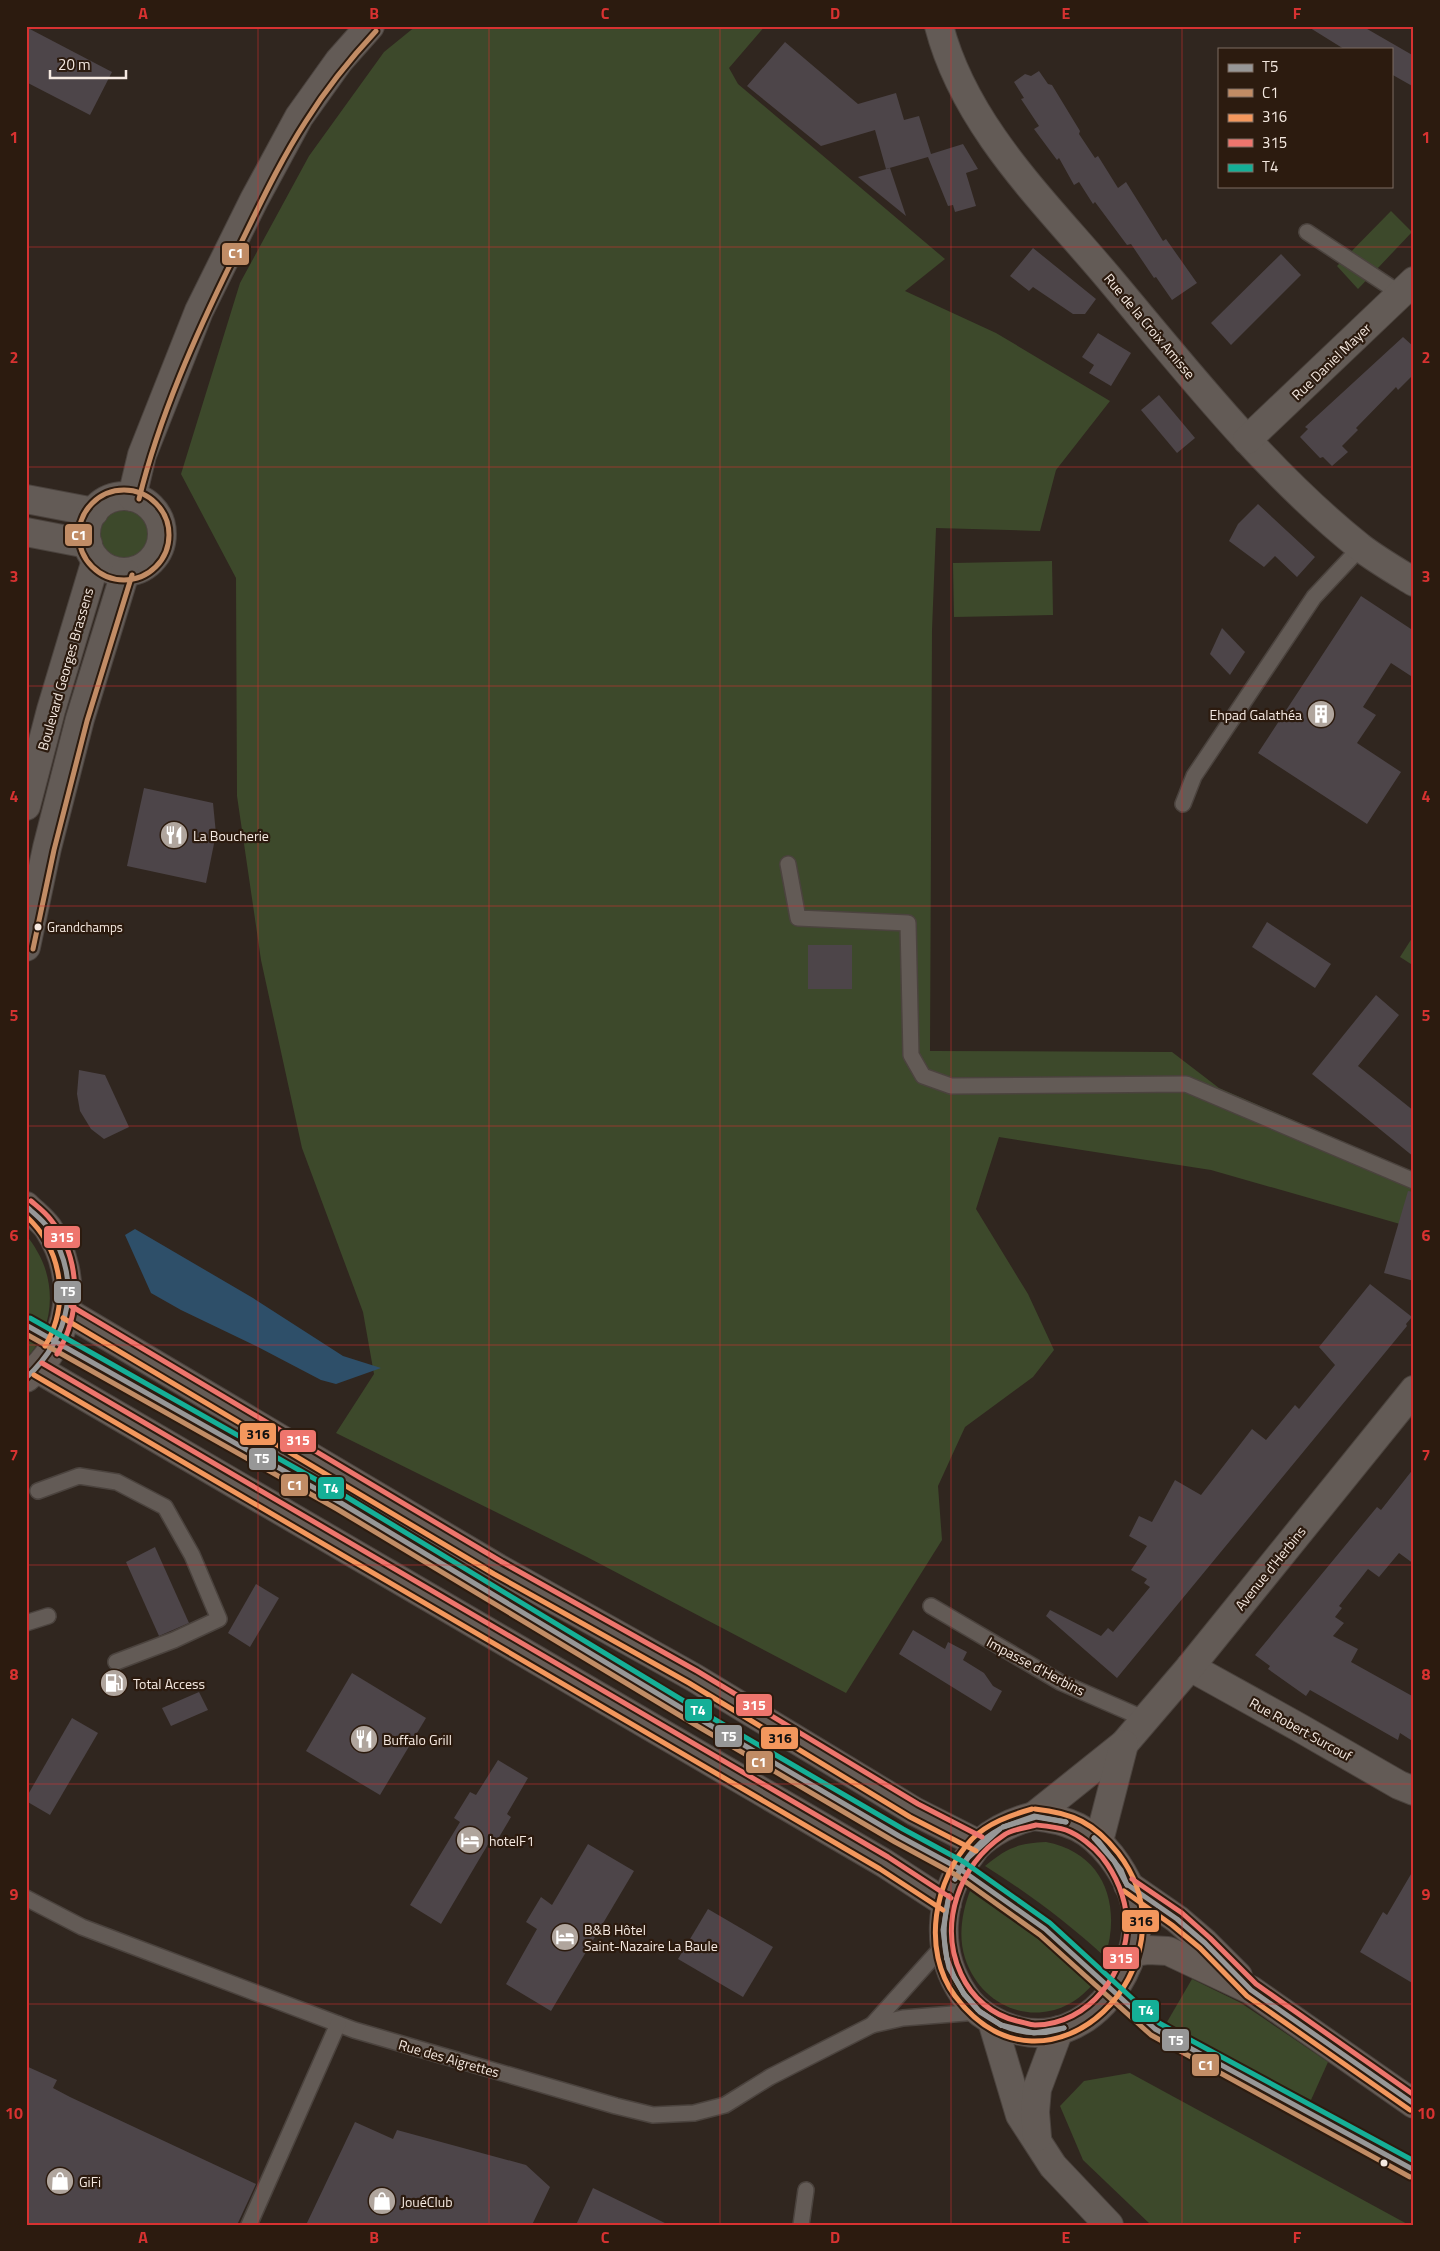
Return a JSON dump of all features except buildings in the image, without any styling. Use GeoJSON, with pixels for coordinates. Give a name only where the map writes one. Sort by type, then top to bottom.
{"type":"FeatureCollection","features":[{"type":"Feature","properties":{"kind":"main road"},"geometry":{"type":"LineString","coordinates":[[26,1206],[47,1227],[62,1253],[68,1282],[67,1312],[57,1342],[32,1373],[876,1858],[947,1904]]}},
{"type":"Feature","properties":{"kind":"main road"},"geometry":{"type":"LineString","coordinates":[[67,1312],[490,1563],[693,1677],[906,1806],[978,1844]]}},
{"type":"Feature","properties":{"kind":"main road"},"geometry":{"type":"LineString","coordinates":[[1034,1816],[1056,1818],[1072,1824],[1090,1833],[1099,1841],[1120,1868],[1128,1885],[1137,1917],[1132,1952],[1128,1965],[1114,1990],[1103,2004],[1088,2017],[1047,2034],[1029,2034],[1011,2029],[985,2016],[958,1987],[950,1970],[943,1946],[943,1923],[947,1904],[960,1869],[978,1844],[1017,1820],[1034,1816]]}},
{"type":"Feature","properties":{"kind":"main road"},"geometry":{"type":"LineString","coordinates":[[1128,1885],[1184,1925],[1205,1943],[1251,1990]]}},
{"type":"Feature","properties":{"kind":"main road"},"geometry":{"type":"LineString","coordinates":[[1132,1952],[1148,1950],[1168,1951],[1251,1990],[1414,2104]]}},
{"type":"Feature","properties":{"kind":"street"},"geometry":{"type":"LineString","coordinates":[[132,497],[142,455],[199,311],[254,200],[299,116],[339,61],[370,26]]}},
{"type":"Feature","properties":{"kind":"street","name":"Rue de la Croix Amisse"},"geometry":{"type":"LineString","coordinates":[[940,26],[945,48],[962,86],[990,137],[1248,440],[1312,504],[1361,547],[1414,582]]}},
{"type":"Feature","properties":{"kind":"street","name":"Rue Daniel Mayer"},"geometry":{"type":"LineString","coordinates":[[1248,440],[1409,292]]}},
{"type":"Feature","properties":{"kind":"street"},"geometry":{"type":"LineString","coordinates":[[26,532],[92,552],[115,571],[125,572],[137,570],[148,564],[156,555],[161,544],[163,532],[160,520],[153,509],[144,501],[121,496],[111,499],[101,504],[88,522],[92,552]]}},
{"type":"Feature","properties":{"kind":"street"},"geometry":{"type":"LineString","coordinates":[[26,499],[94,512]]}},
{"type":"Feature","properties":{"kind":"street","name":"Boulevard Georges Brassens"},"geometry":{"type":"LineString","coordinates":[[26,806],[92,552]]}},
{"type":"Feature","properties":{"kind":"street","name":"Boulevard Georges Brassens"},"geometry":{"type":"LineString","coordinates":[[26,947],[47,848],[75,736],[125,572]]}},
{"type":"Feature","properties":{"kind":"street","name":"Avenue d'Herbins"},"geometry":{"type":"LineString","coordinates":[[1034,1816],[1124,1744],[1190,1667],[1414,1390]]}},
{"type":"Feature","properties":{"kind":"street","name":"Rue Robert Surcouf"},"geometry":{"type":"LineString","coordinates":[[1190,1667],[1399,1785],[1414,1790]]}},
{"type":"Feature","properties":{"kind":"street","name":"Avenue d'Herbins"},"geometry":{"type":"LineString","coordinates":[[1099,1841],[1124,1744]]}},
{"type":"Feature","properties":{"kind":"street"},"geometry":{"type":"LineString","coordinates":[[985,2016],[1020,2115],[1053,2166],[1109,2225]]}},
{"type":"Feature","properties":{"kind":"street"},"geometry":{"type":"LineString","coordinates":[[1038,2144],[1034,2112],[1037,2089],[1059,2030]]}},
{"type":"Feature","properties":{"kind":"lane"},"geometry":{"type":"LineString","coordinates":[[1307,232],[1409,292]]}},
{"type":"Feature","properties":{"kind":"lane"},"geometry":{"type":"LineString","coordinates":[[1182,804],[1194,776],[1314,597],[1361,547]]}},
{"type":"Feature","properties":{"kind":"lane"},"geometry":{"type":"LineString","coordinates":[[788,864],[798,918],[908,923],[911,1055],[923,1076],[951,1086],[1186,1084],[1414,1181]]}},
{"type":"Feature","properties":{"kind":"lane"},"geometry":{"type":"LineString","coordinates":[[26,1325],[341,1503],[746,1746],[899,1836],[960,1869],[1045,1929],[1155,2029],[1414,2170]]}},
{"type":"Feature","properties":{"kind":"lane"},"geometry":{"type":"LineString","coordinates":[[38,1492],[79,1476],[117,1482],[165,1507],[192,1554],[219,1619],[174,1640],[116,1662]]}},
{"type":"Feature","properties":{"kind":"lane","name":"Impasse d'Herbins"},"geometry":{"type":"LineString","coordinates":[[931,1606],[1060,1682],[1145,1719]]}},
{"type":"Feature","properties":{"kind":"lane"},"geometry":{"type":"LineString","coordinates":[[26,1623],[48,1616]]}},
{"type":"Feature","properties":{"kind":"lane","name":"Rue des Aigrettes"},"geometry":{"type":"LineString","coordinates":[[26,1898],[82,1927],[338,2024],[653,2115],[694,2113],[726,2105],[770,2077],[872,2025],[903,2018],[985,2016]]}},
{"type":"Feature","properties":{"kind":"lane","name":"Rue des Aigrettes"},"geometry":{"type":"LineString","coordinates":[[872,2025],[943,1946]]}},
{"type":"Feature","properties":{"kind":"lane"},"geometry":{"type":"LineString","coordinates":[[249,2225],[338,2024]]}},
{"type":"Feature","properties":{"kind":"lane"},"geometry":{"type":"LineString","coordinates":[[801,2225],[806,2190]]}},
{"type":"Feature","properties":{"kind":"green space"},"geometry":{"type":"Polygon","coordinates":[[[416,26],[765,26],[729,68],[738,84],[945,259],[905,291],[996,333],[1110,401],[1056,470],[1040,531],[936,528],[932,630],[930,1051],[1172,1052],[1219,1088],[1404,1168],[1414,1180],[1414,1228],[1211,1170],[999,1137],[976,1209],[1028,1294],[1054,1350],[1033,1377],[965,1427],[938,1486],[942,1540],[846,1693],[587,1557],[336,1433],[374,1374],[363,1312],[302,1148],[261,960],[237,796],[236,578],[181,474],[240,283],[309,156],[384,52],[416,26]]]}},
{"type":"Feature","properties":{"kind":"green space"},"geometry":{"type":"Polygon","coordinates":[[[1391,211],[1412,232],[1358,289],[1337,266],[1391,211]]]}},
{"type":"Feature","properties":{"kind":"green space"},"geometry":{"type":"Polygon","coordinates":[[[119,510],[129,510],[141,517],[148,529],[148,539],[141,551],[129,558],[119,558],[111,554],[104,547],[100,539],[100,529],[104,521],[111,514],[119,510]]]}},
{"type":"Feature","properties":{"kind":"green space"},"geometry":{"type":"Polygon","coordinates":[[[1052,561],[1053,615],[954,617],[953,563],[1052,561]]]}},
{"type":"Feature","properties":{"kind":"green space"},"geometry":{"type":"Polygon","coordinates":[[[1414,935],[1414,966],[1400,957],[1414,935]]]}},
{"type":"Feature","properties":{"kind":"green space"},"geometry":{"type":"Polygon","coordinates":[[[26,1236],[34,1245],[48,1278],[50,1307],[42,1335],[26,1358],[26,1236]]]}},
{"type":"Feature","properties":{"kind":"green space"},"geometry":{"type":"Polygon","coordinates":[[[1046,1842],[1066,1848],[1082,1857],[1095,1870],[1104,1884],[1109,1901],[1111,1919],[1110,1938],[1105,1957],[1047,1909],[985,1866],[1000,1855],[1020,1845],[1046,1842]]]}},
{"type":"Feature","properties":{"kind":"green space"},"geometry":{"type":"Polygon","coordinates":[[[970,1891],[1038,1939],[1092,1985],[1076,2000],[1058,2009],[1039,2012],[1021,2011],[1003,2004],[987,1993],[974,1978],[963,1950],[962,1924],[970,1891]]]}},
{"type":"Feature","properties":{"kind":"green space"},"geometry":{"type":"Polygon","coordinates":[[[1192,1979],[1241,2003],[1328,2062],[1311,2100],[1200,2044],[1167,2022],[1192,1979]]]}},
{"type":"Feature","properties":{"kind":"green space"},"geometry":{"type":"Polygon","coordinates":[[[1130,2073],[1409,2225],[1151,2225],[1083,2160],[1060,2106],[1084,2081],[1130,2073]]]}},
{"type":"Feature","properties":{"kind":"water"},"geometry":{"type":"Polygon","coordinates":[[[135,1229],[253,1298],[343,1356],[381,1368],[336,1384],[321,1380],[181,1310],[151,1293],[125,1235],[135,1229]]]}},
{"type":"Feature","properties":{"kind":"transit line","name":"C1"},"geometry":{"type":"LineString","coordinates":[[139,499],[157,437],[192,346],[268,189],[286,154],[322,97],[376,31]]}},
{"type":"Feature","properties":{"kind":"transit line","name":"C1"},"geometry":{"type":"LineString","coordinates":[[124,490],[141,493],[156,503],[166,518],[169,535],[166,552],[156,567],[141,577],[124,580],[107,577],[92,567],[82,552],[79,535],[82,518],[92,503],[107,493],[124,490]]}},
{"type":"Feature","properties":{"kind":"transit line","name":"C1"},"geometry":{"type":"LineString","coordinates":[[33,949],[54,850],[87,721],[132,575]]}},
{"type":"Feature","properties":{"kind":"transit line","name":"315"},"geometry":{"type":"LineString","coordinates":[[31,1201],[49,1217],[61,1235],[73,1268],[75,1286],[71,1321],[57,1354]]}},
{"type":"Feature","properties":{"kind":"transit line","name":"T5"},"geometry":{"type":"LineString","coordinates":[[26,1206],[46,1225],[59,1248],[66,1268],[68,1288],[67,1308],[62,1326],[53,1345],[26,1378]]}},
{"type":"Feature","properties":{"kind":"transit line","name":"316"},"geometry":{"type":"LineString","coordinates":[[26,1216],[48,1245],[55,1261],[59,1278],[58,1313],[53,1330],[45,1346]]}},
{"type":"Feature","properties":{"kind":"transit line","name":"315"},"geometry":{"type":"LineString","coordinates":[[71,1306],[502,1562],[697,1671],[918,1804],[982,1837]]}},
{"type":"Feature","properties":{"kind":"transit line","name":"T4"},"geometry":{"type":"LineString","coordinates":[[30,1318],[345,1496],[707,1715],[903,1829],[964,1862],[1050,1923],[1159,2023],[1414,2161]]}},
{"type":"Feature","properties":{"kind":"transit line","name":"316"},"geometry":{"type":"LineString","coordinates":[[63,1318],[494,1574],[689,1683],[910,1817],[976,1851]]}},
{"type":"Feature","properties":{"kind":"transit line","name":"T5"},"geometry":{"type":"LineString","coordinates":[[26,1325],[341,1503],[703,1721],[899,1836],[960,1869],[1045,1929],[1155,2029],[1414,2170]]}},
{"type":"Feature","properties":{"kind":"transit line","name":"C1"},"geometry":{"type":"LineString","coordinates":[[26,1334],[337,1509],[699,1727],[895,1842],[956,1875],[1040,1935],[1151,2035],[1410,2177]]}},
{"type":"Feature","properties":{"kind":"transit line","name":"315"},"geometry":{"type":"LineString","coordinates":[[42,1363],[888,1857],[951,1898]]}},
{"type":"Feature","properties":{"kind":"transit line","name":"316"},"geometry":{"type":"LineString","coordinates":[[34,1375],[880,1869],[943,1910]]}},
{"type":"Feature","properties":{"kind":"transit line","name":"316"},"geometry":{"type":"LineString","coordinates":[[1032,1809],[1008,1817],[985,1828],[972,1839],[959,1855],[941,1894],[936,1915],[935,1937],[938,1958],[944,1978],[955,1996],[992,2030],[1032,2041],[1070,2034],[1103,2012],[1128,1979],[1141,1939],[1139,1896],[1118,1853],[1100,1834],[1082,1821],[1061,1813],[1035,1809]]}},
{"type":"Feature","properties":{"kind":"transit line","name":"T5"},"geometry":{"type":"LineString","coordinates":[[1003,1827],[1034,1816],[1066,1822]]}},
{"type":"Feature","properties":{"kind":"transit line","name":"T5"},"geometry":{"type":"LineString","coordinates":[[1003,1827],[1036,1817],[1066,1822]]}},
{"type":"Feature","properties":{"kind":"transit line","name":"315"},"geometry":{"type":"LineString","coordinates":[[1036,1825],[1059,1828],[1071,1832],[1086,1841],[1098,1853],[1112,1871],[1119,1887],[1127,1920],[1126,1939],[1121,1958],[1113,1976],[1102,1992],[1072,2016],[1055,2023],[1031,2025],[999,2015],[977,1998],[961,1974],[954,1955],[952,1935],[957,1897],[975,1862],[988,1848],[1007,1833],[1036,1825]]}},
{"type":"Feature","properties":{"kind":"transit line","name":"T5"},"geometry":{"type":"LineString","coordinates":[[955,1879],[973,1850],[992,1833],[1000,1829]]}},
{"type":"Feature","properties":{"kind":"transit line","name":"T5"},"geometry":{"type":"LineString","coordinates":[[955,1879],[968,1858],[1000,1829]]}},
{"type":"Feature","properties":{"kind":"transit line","name":"T5"},"geometry":{"type":"LineString","coordinates":[[1094,1838],[1121,1870],[1127,1885]]}},
{"type":"Feature","properties":{"kind":"transit line","name":"T5"},"geometry":{"type":"LineString","coordinates":[[1094,1838],[1114,1861],[1127,1885]]}},
{"type":"Feature","properties":{"kind":"transit line","name":"315"},"geometry":{"type":"LineString","coordinates":[[1132,1879],[1182,1913],[1256,1984],[1414,2095]]}},
{"type":"Feature","properties":{"kind":"transit line","name":"T5"},"geometry":{"type":"LineString","coordinates":[[1128,1885],[1177,1919],[1205,1943],[1251,1990],[1414,2104]]}},
{"type":"Feature","properties":{"kind":"transit line","name":"316"},"geometry":{"type":"LineString","coordinates":[[1124,1891],[1172,1925],[1200,1948],[1247,1996],[1410,2110]]}},
{"type":"Feature","properties":{"kind":"transit line","name":"T5"},"geometry":{"type":"LineString","coordinates":[[947,1959],[943,1930],[949,1896]]}},
{"type":"Feature","properties":{"kind":"transit line","name":"T5"},"geometry":{"type":"LineString","coordinates":[[947,1959],[944,1928],[949,1896]]}},
{"type":"Feature","properties":{"kind":"transit line","name":"T5"},"geometry":{"type":"LineString","coordinates":[[947,1959],[954,1977],[964,1994]]}},
{"type":"Feature","properties":{"kind":"transit line","name":"T5"},"geometry":{"type":"LineString","coordinates":[[947,1959],[949,1968],[964,1994]]}},
{"type":"Feature","properties":{"kind":"transit line","name":"T5"},"geometry":{"type":"LineString","coordinates":[[964,1994],[978,2010],[1001,2025]]}},
{"type":"Feature","properties":{"kind":"transit line","name":"T5"},"geometry":{"type":"LineString","coordinates":[[964,1994],[980,2012],[1001,2025]]}},
{"type":"Feature","properties":{"kind":"transit line","name":"T5"},"geometry":{"type":"LineString","coordinates":[[1001,2025],[1034,2033],[1064,2028]]}},
{"type":"Feature","properties":{"kind":"transit line","name":"T5"},"geometry":{"type":"LineString","coordinates":[[1001,2025],[1032,2033],[1056,2031],[1064,2028]]}},
{"type":"Feature","properties":{"kind":"place","name":"Ehpad Galathéa"},"geometry":{"type":"Point","coordinates":[1321,714]}},
{"type":"Feature","properties":{"kind":"place","name":"La Boucherie"},"geometry":{"type":"Point","coordinates":[174,835]}},
{"type":"Feature","properties":{"kind":"place","name":"Grandchamps"},"geometry":{"type":"Point","coordinates":[38,927]}},
{"type":"Feature","properties":{"kind":"place","name":"Total Access"},"geometry":{"type":"Point","coordinates":[114,1683]}},
{"type":"Feature","properties":{"kind":"place","name":"Buffalo Grill"},"geometry":{"type":"Point","coordinates":[364,1739]}},
{"type":"Feature","properties":{"kind":"place","name":"hotelF1"},"geometry":{"type":"Point","coordinates":[470,1840]}},
{"type":"Feature","properties":{"kind":"place","name":"B&B Hôtel Saint-Nazaire La Baule"},"geometry":{"type":"Point","coordinates":[565,1937]}},
{"type":"Feature","properties":{"kind":"place","name":"GiFi"},"geometry":{"type":"Point","coordinates":[60,2181]}},
{"type":"Feature","properties":{"kind":"place","name":"JouéClub"},"geometry":{"type":"Point","coordinates":[382,2201]}}]}
